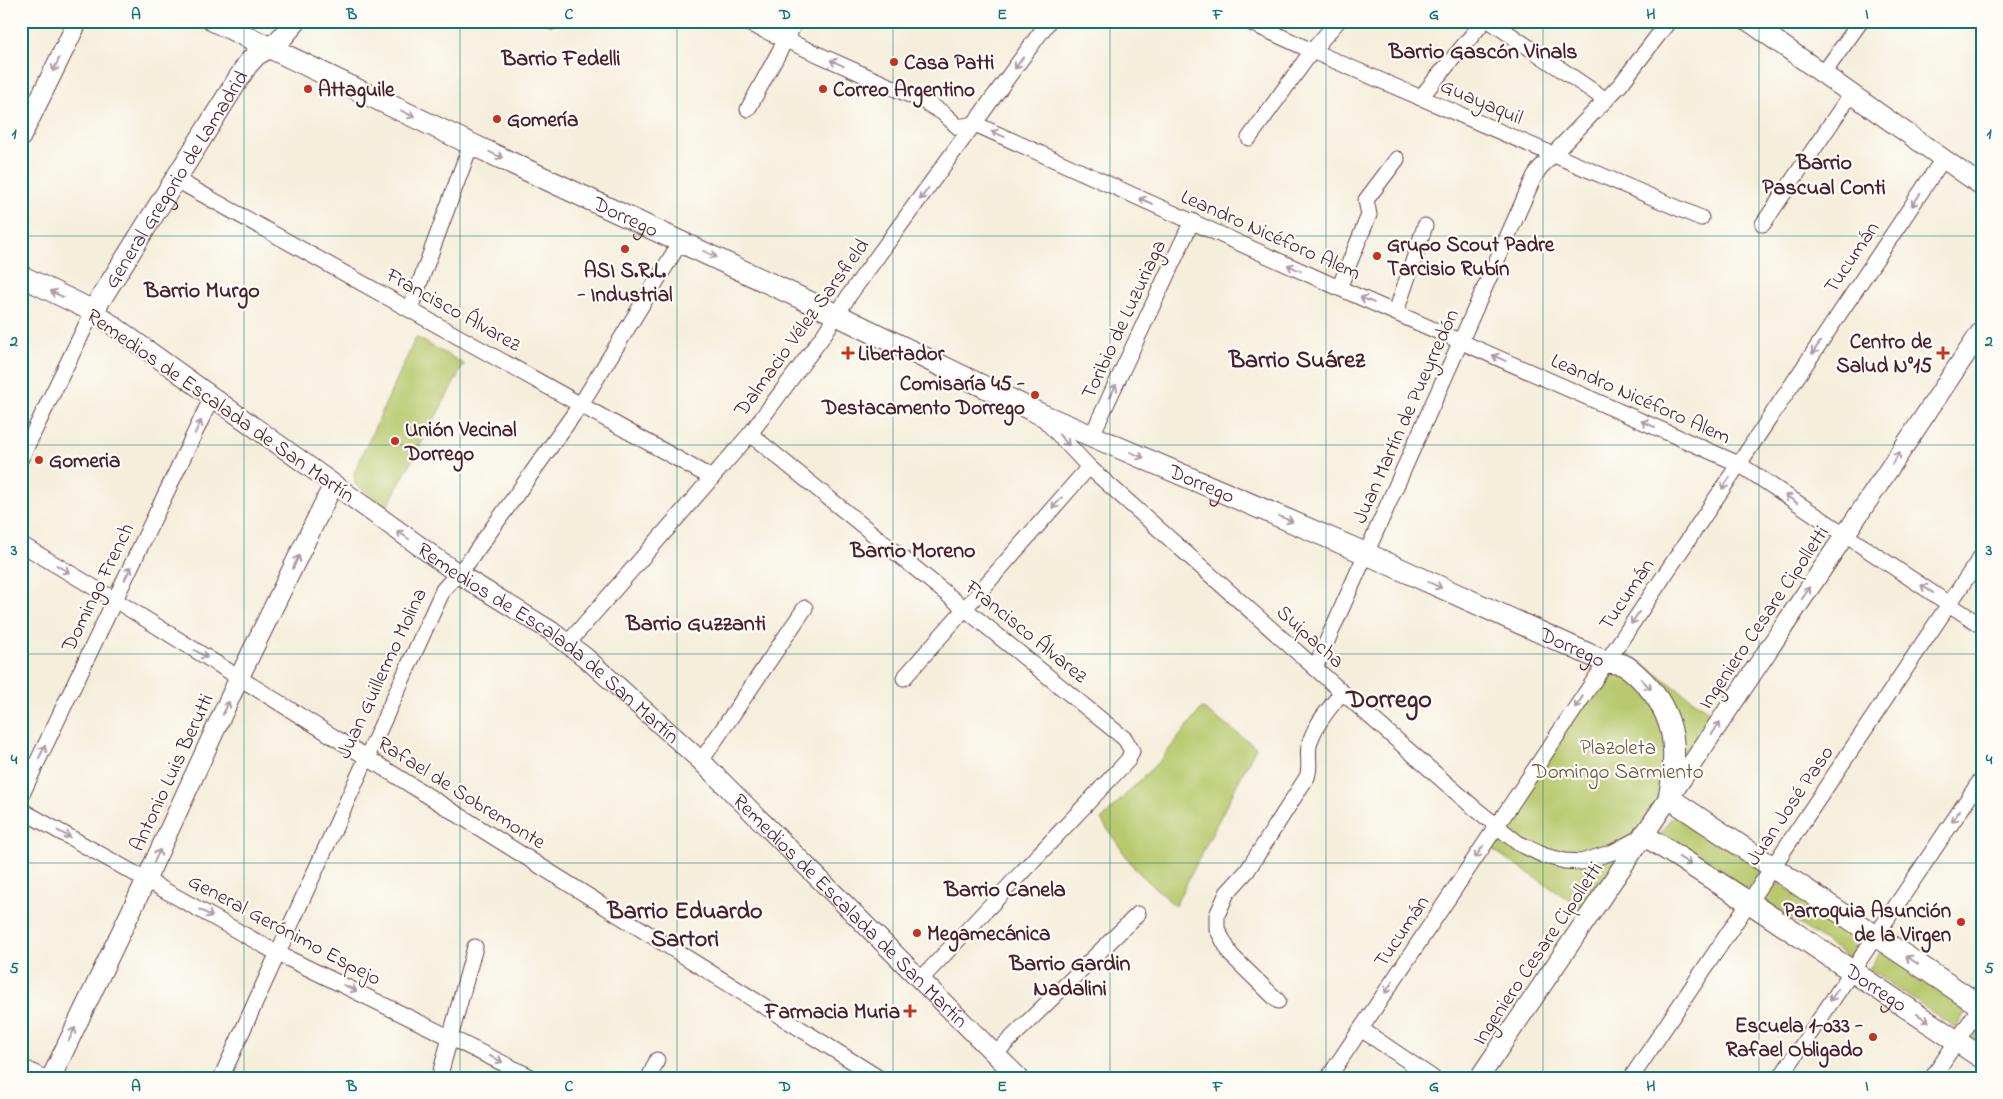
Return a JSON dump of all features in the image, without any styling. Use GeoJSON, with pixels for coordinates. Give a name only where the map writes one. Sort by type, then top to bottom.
{"type":"FeatureCollection","features":[{"type":"Feature","properties":{"kind":"main road","name":"Dorrego"},"geometry":{"type":"LineString","coordinates":[[214,21],[471,144],[837,315],[1038,413],[1367,554],[1606,662],[1621,663],[1635,673],[1653,692],[1666,712],[1671,727],[1674,748],[1674,773],[1669,798],[1981,1006]]}},
{"type":"Feature","properties":{"kind":"main road","name":"General Gregorio de Lamadrid"},"geometry":{"type":"LineString","coordinates":[[93,311],[247,65],[256,55],[286,35],[296,21]]}},
{"type":"Feature","properties":{"kind":"main road","name":"Remedios de Escalada de San Martín"},"geometry":{"type":"LineString","coordinates":[[21,276],[93,311]]}},
{"type":"Feature","properties":{"kind":"main road","name":"Dorrego"},"geometry":{"type":"LineString","coordinates":[[1644,835],[1750,903],[1982,1058]]}},
{"type":"Feature","properties":{"kind":"street"},"geometry":{"type":"LineString","coordinates":[[21,137],[78,21]]}},
{"type":"Feature","properties":{"kind":"street","name":"Leandro Nicéforo Alem"},"geometry":{"type":"LineString","coordinates":[[743,21],[925,102],[943,113],[958,127],[975,124],[1339,288],[1739,464],[1982,626]]}},
{"type":"Feature","properties":{"kind":"street"},"geometry":{"type":"LineString","coordinates":[[748,109],[796,21]]}},
{"type":"Feature","properties":{"kind":"street","name":"Dalmacio Vélez Sarsfield"},"geometry":{"type":"LineString","coordinates":[[568,642],[750,434],[824,336],[837,315],[1049,21]]}},
{"type":"Feature","properties":{"kind":"street","name":"Guayaquil"},"geometry":{"type":"LineString","coordinates":[[1247,21],[1420,98],[1701,218]]}},
{"type":"Feature","properties":{"kind":"street"},"geometry":{"type":"LineString","coordinates":[[1249,138],[1312,51],[1338,21]]}},
{"type":"Feature","properties":{"kind":"street"},"geometry":{"type":"LineString","coordinates":[[1420,98],[1484,21]]}},
{"type":"Feature","properties":{"kind":"street"},"geometry":{"type":"LineString","coordinates":[[1490,21],[1606,100]]}},
{"type":"Feature","properties":{"kind":"street","name":"Juan Martín de Pueyrredón"},"geometry":{"type":"LineString","coordinates":[[1315,668],[1530,186],[1540,168],[1634,69],[1669,21]]}},
{"type":"Feature","properties":{"kind":"street"},"geometry":{"type":"LineString","coordinates":[[1748,21],[1982,186]]}},
{"type":"Feature","properties":{"kind":"street"},"geometry":{"type":"LineString","coordinates":[[1823,74],[1861,21]]}},
{"type":"Feature","properties":{"kind":"street"},"geometry":{"type":"LineString","coordinates":[[1763,224],[1851,94]]}},
{"type":"Feature","properties":{"kind":"street"},"geometry":{"type":"LineString","coordinates":[[410,309],[471,144]]}},
{"type":"Feature","properties":{"kind":"street"},"geometry":{"type":"LineString","coordinates":[[1339,288],[1370,215],[1366,200],[1398,159]]}},
{"type":"Feature","properties":{"kind":"street","name":"Tucumán"},"geometry":{"type":"LineString","coordinates":[[1328,1078],[1943,159]]}},
{"type":"Feature","properties":{"kind":"street","name":"Francisco Álvarez"},"geometry":{"type":"LineString","coordinates":[[175,179],[712,478]]}},
{"type":"Feature","properties":{"kind":"street","name":"Toribio de Luzuriaga"},"geometry":{"type":"LineString","coordinates":[[1092,435],[1192,221]]}},
{"type":"Feature","properties":{"kind":"street"},"geometry":{"type":"LineString","coordinates":[[1396,312],[1426,226]]}},
{"type":"Feature","properties":{"kind":"street","name":"Juan Guillermo Molina"},"geometry":{"type":"LineString","coordinates":[[220,1078],[443,590],[470,561],[581,404],[681,241]]}},
{"type":"Feature","properties":{"kind":"street","name":"Remedios de Escalada de San Martín"},"geometry":{"type":"LineString","coordinates":[[93,311],[457,573],[568,642],[701,761],[1019,1078]]}},
{"type":"Feature","properties":{"kind":"street","name":"General Gregorio de Lamadrid"},"geometry":{"type":"LineString","coordinates":[[21,458],[93,311]]}},
{"type":"Feature","properties":{"kind":"street","name":"Ingeniero Cesare Cipolletti"},"geometry":{"type":"LineString","coordinates":[[1480,1078],[1982,330]]}},
{"type":"Feature","properties":{"kind":"street","name":"Domingo French"},"geometry":{"type":"LineString","coordinates":[[21,796],[212,397]]}},
{"type":"Feature","properties":{"kind":"street","name":"Dorrego"},"geometry":{"type":"LineString","coordinates":[[1038,413],[1089,467]]}},
{"type":"Feature","properties":{"kind":"street","name":"Francisco Álvarez"},"geometry":{"type":"LineString","coordinates":[[750,434],[1125,738],[1132,751],[1128,760],[921,980]]}},
{"type":"Feature","properties":{"kind":"street"},"geometry":{"type":"LineString","coordinates":[[904,678],[1089,467]]}},
{"type":"Feature","properties":{"kind":"street","name":"Suipacha"},"geometry":{"type":"LineString","coordinates":[[1089,467],[1342,692],[1518,843],[1544,856],[1565,862],[1581,862],[1597,859],[1644,835]]}},
{"type":"Feature","properties":{"kind":"street","name":"Antonio Luis Berutti"},"geometry":{"type":"LineString","coordinates":[[51,1078],[146,880],[239,678],[333,485]]}},
{"type":"Feature","properties":{"kind":"street","name":"Rafael de Sobremonte"},"geometry":{"type":"LineString","coordinates":[[21,544],[115,600],[879,1078]]}},
{"type":"Feature","properties":{"kind":"street","name":"Juan José Paso"},"geometry":{"type":"LineString","coordinates":[[1631,1078],[1982,555]]}},
{"type":"Feature","properties":{"kind":"street"},"geometry":{"type":"LineString","coordinates":[[701,761],[805,608]]}},
{"type":"Feature","properties":{"kind":"street"},"geometry":{"type":"LineString","coordinates":[[1278,1001],[1231,955],[1217,929],[1217,915],[1227,893],[1247,871],[1307,778],[1310,768],[1309,746],[1316,728],[1342,692]]}},
{"type":"Feature","properties":{"kind":"street"},"geometry":{"type":"LineString","coordinates":[[1780,1078],[1982,778]]}},
{"type":"Feature","properties":{"kind":"street","name":"General Gerónimo Espejo"},"geometry":{"type":"LineString","coordinates":[[21,810],[278,953],[533,1078]]}},
{"type":"Feature","properties":{"kind":"street"},"geometry":{"type":"LineString","coordinates":[[995,1054],[1138,914]]}},
{"type":"Feature","properties":{"kind":"street"},"geometry":{"type":"LineString","coordinates":[[439,1078],[475,947]]}},
{"type":"Feature","properties":{"kind":"street"},"geometry":{"type":"LineString","coordinates":[[1932,1078],[1981,1006]]}},
{"type":"Feature","properties":{"kind":"street"},"geometry":{"type":"LineString","coordinates":[[1361,1030],[1433,1078]]}},
{"type":"Feature","properties":{"kind":"street"},"geometry":{"type":"LineString","coordinates":[[648,1078],[657,1060]]}},
{"type":"Feature","properties":{"kind":"street"},"geometry":{"type":"LineString","coordinates":[[21,1066],[44,1078]]}},
{"type":"Feature","properties":{"kind":"green space","name":"Unión Vecinal Dorrego"},"geometry":{"type":"Polygon","coordinates":[[[416,337],[464,364],[387,507],[355,484],[354,473],[416,337]]]}},
{"type":"Feature","properties":{"kind":"green space","name":"Plazoleta Domingo Sarmiento"},"geometry":{"type":"Polygon","coordinates":[[[1616,645],[1721,720],[1591,914],[1484,844],[1616,645]]]}},
{"type":"Feature","properties":{"kind":"green space"},"geometry":{"type":"Polygon","coordinates":[[[1202,708],[1256,747],[1175,906],[1135,869],[1101,820],[1163,757],[1202,708]]]}},
{"type":"Feature","properties":{"kind":"green space"},"geometry":{"type":"Polygon","coordinates":[[[1675,813],[1761,870],[1747,890],[1661,834],[1675,813]]]}},
{"type":"Feature","properties":{"kind":"green space"},"geometry":{"type":"Polygon","coordinates":[[[1777,882],[1862,939],[1850,958],[1763,900],[1777,882]]]}},
{"type":"Feature","properties":{"kind":"green space"},"geometry":{"type":"Polygon","coordinates":[[[1880,952],[1883,952],[1968,1008],[1956,1028],[1869,970],[1880,952]]]}},
{"type":"Feature","properties":{"kind":"green space"},"geometry":{"type":"Polygon","coordinates":[[[1982,1025],[1982,1049],[1971,1040],[1982,1025]]]}},
{"type":"Feature","properties":{"kind":"place","name":"Casa Patti"},"geometry":{"type":"Point","coordinates":[894,62]}},
{"type":"Feature","properties":{"kind":"place","name":"Attaguile"},"geometry":{"type":"Point","coordinates":[308,89]}},
{"type":"Feature","properties":{"kind":"place","name":"Correo Argentino"},"geometry":{"type":"Point","coordinates":[823,89]}},
{"type":"Feature","properties":{"kind":"place","name":"Gomería"},"geometry":{"type":"Point","coordinates":[497,119]}},
{"type":"Feature","properties":{"kind":"place","name":"ASI S.R.L. - Industrial"},"geometry":{"type":"Point","coordinates":[625,249]}},
{"type":"Feature","properties":{"kind":"place","name":"Grupo Scout Padre Tarcisio Rubín"},"geometry":{"type":"Point","coordinates":[1377,256]}},
{"type":"Feature","properties":{"kind":"place","name":"Libertador"},"geometry":{"type":"Point","coordinates":[848,353]}},
{"type":"Feature","properties":{"kind":"place","name":"Centro de Salud N°15"},"geometry":{"type":"Point","coordinates":[1943,353]}},
{"type":"Feature","properties":{"kind":"place","name":"Comisaría 45 - Destacamento Dorrego"},"geometry":{"type":"Point","coordinates":[1035,395]}},
{"type":"Feature","properties":{"kind":"place","name":"Unión Vecinal Dorrego"},"geometry":{"type":"Point","coordinates":[395,441]}},
{"type":"Feature","properties":{"kind":"place","name":"Gomeria"},"geometry":{"type":"Point","coordinates":[39,460]}},
{"type":"Feature","properties":{"kind":"place","name":"Parroquia Asunción de la Virgen"},"geometry":{"type":"Point","coordinates":[1961,922]}},
{"type":"Feature","properties":{"kind":"place","name":"Megamecánica"},"geometry":{"type":"Point","coordinates":[917,933]}},
{"type":"Feature","properties":{"kind":"place","name":"Farmacia Muria"},"geometry":{"type":"Point","coordinates":[910,1011]}},
{"type":"Feature","properties":{"kind":"place","name":"Escuela 1-033 - Rafael Obligado"},"geometry":{"type":"Point","coordinates":[1873,1037]}},
{"type":"Feature","properties":{"kind":"district","name":"Barrio Gascón Vinals"},"geometry":{"type":"Point","coordinates":[1483,50]}},
{"type":"Feature","properties":{"kind":"district","name":"Barrio Fedelli"},"geometry":{"type":"Point","coordinates":[561,57]}},
{"type":"Feature","properties":{"kind":"district","name":"Barrio Pascual Conti"},"geometry":{"type":"Point","coordinates":[1824,174]}},
{"type":"Feature","properties":{"kind":"district","name":"Barrio Murgo"},"geometry":{"type":"Point","coordinates":[202,289]}},
{"type":"Feature","properties":{"kind":"district","name":"Barrio Suárez"},"geometry":{"type":"Point","coordinates":[1297,359]}},
{"type":"Feature","properties":{"kind":"district","name":"Barrio Moreno"},"geometry":{"type":"Point","coordinates":[913,549]}},
{"type":"Feature","properties":{"kind":"district","name":"Barrio Guzzanti"},"geometry":{"type":"Point","coordinates":[696,622]}},
{"type":"Feature","properties":{"kind":"district","name":"Dorrego"},"geometry":{"type":"Point","coordinates":[1389,698]}},
{"type":"Feature","properties":{"kind":"district","name":"Barrio Canela"},"geometry":{"type":"Point","coordinates":[1005,888]}},
{"type":"Feature","properties":{"kind":"district","name":"Barrio Eduardo Sartori"},"geometry":{"type":"Point","coordinates":[685,924]}},
{"type":"Feature","properties":{"kind":"district","name":"Barrio Gardin Nadalini"},"geometry":{"type":"Point","coordinates":[1070,974]}}]}
